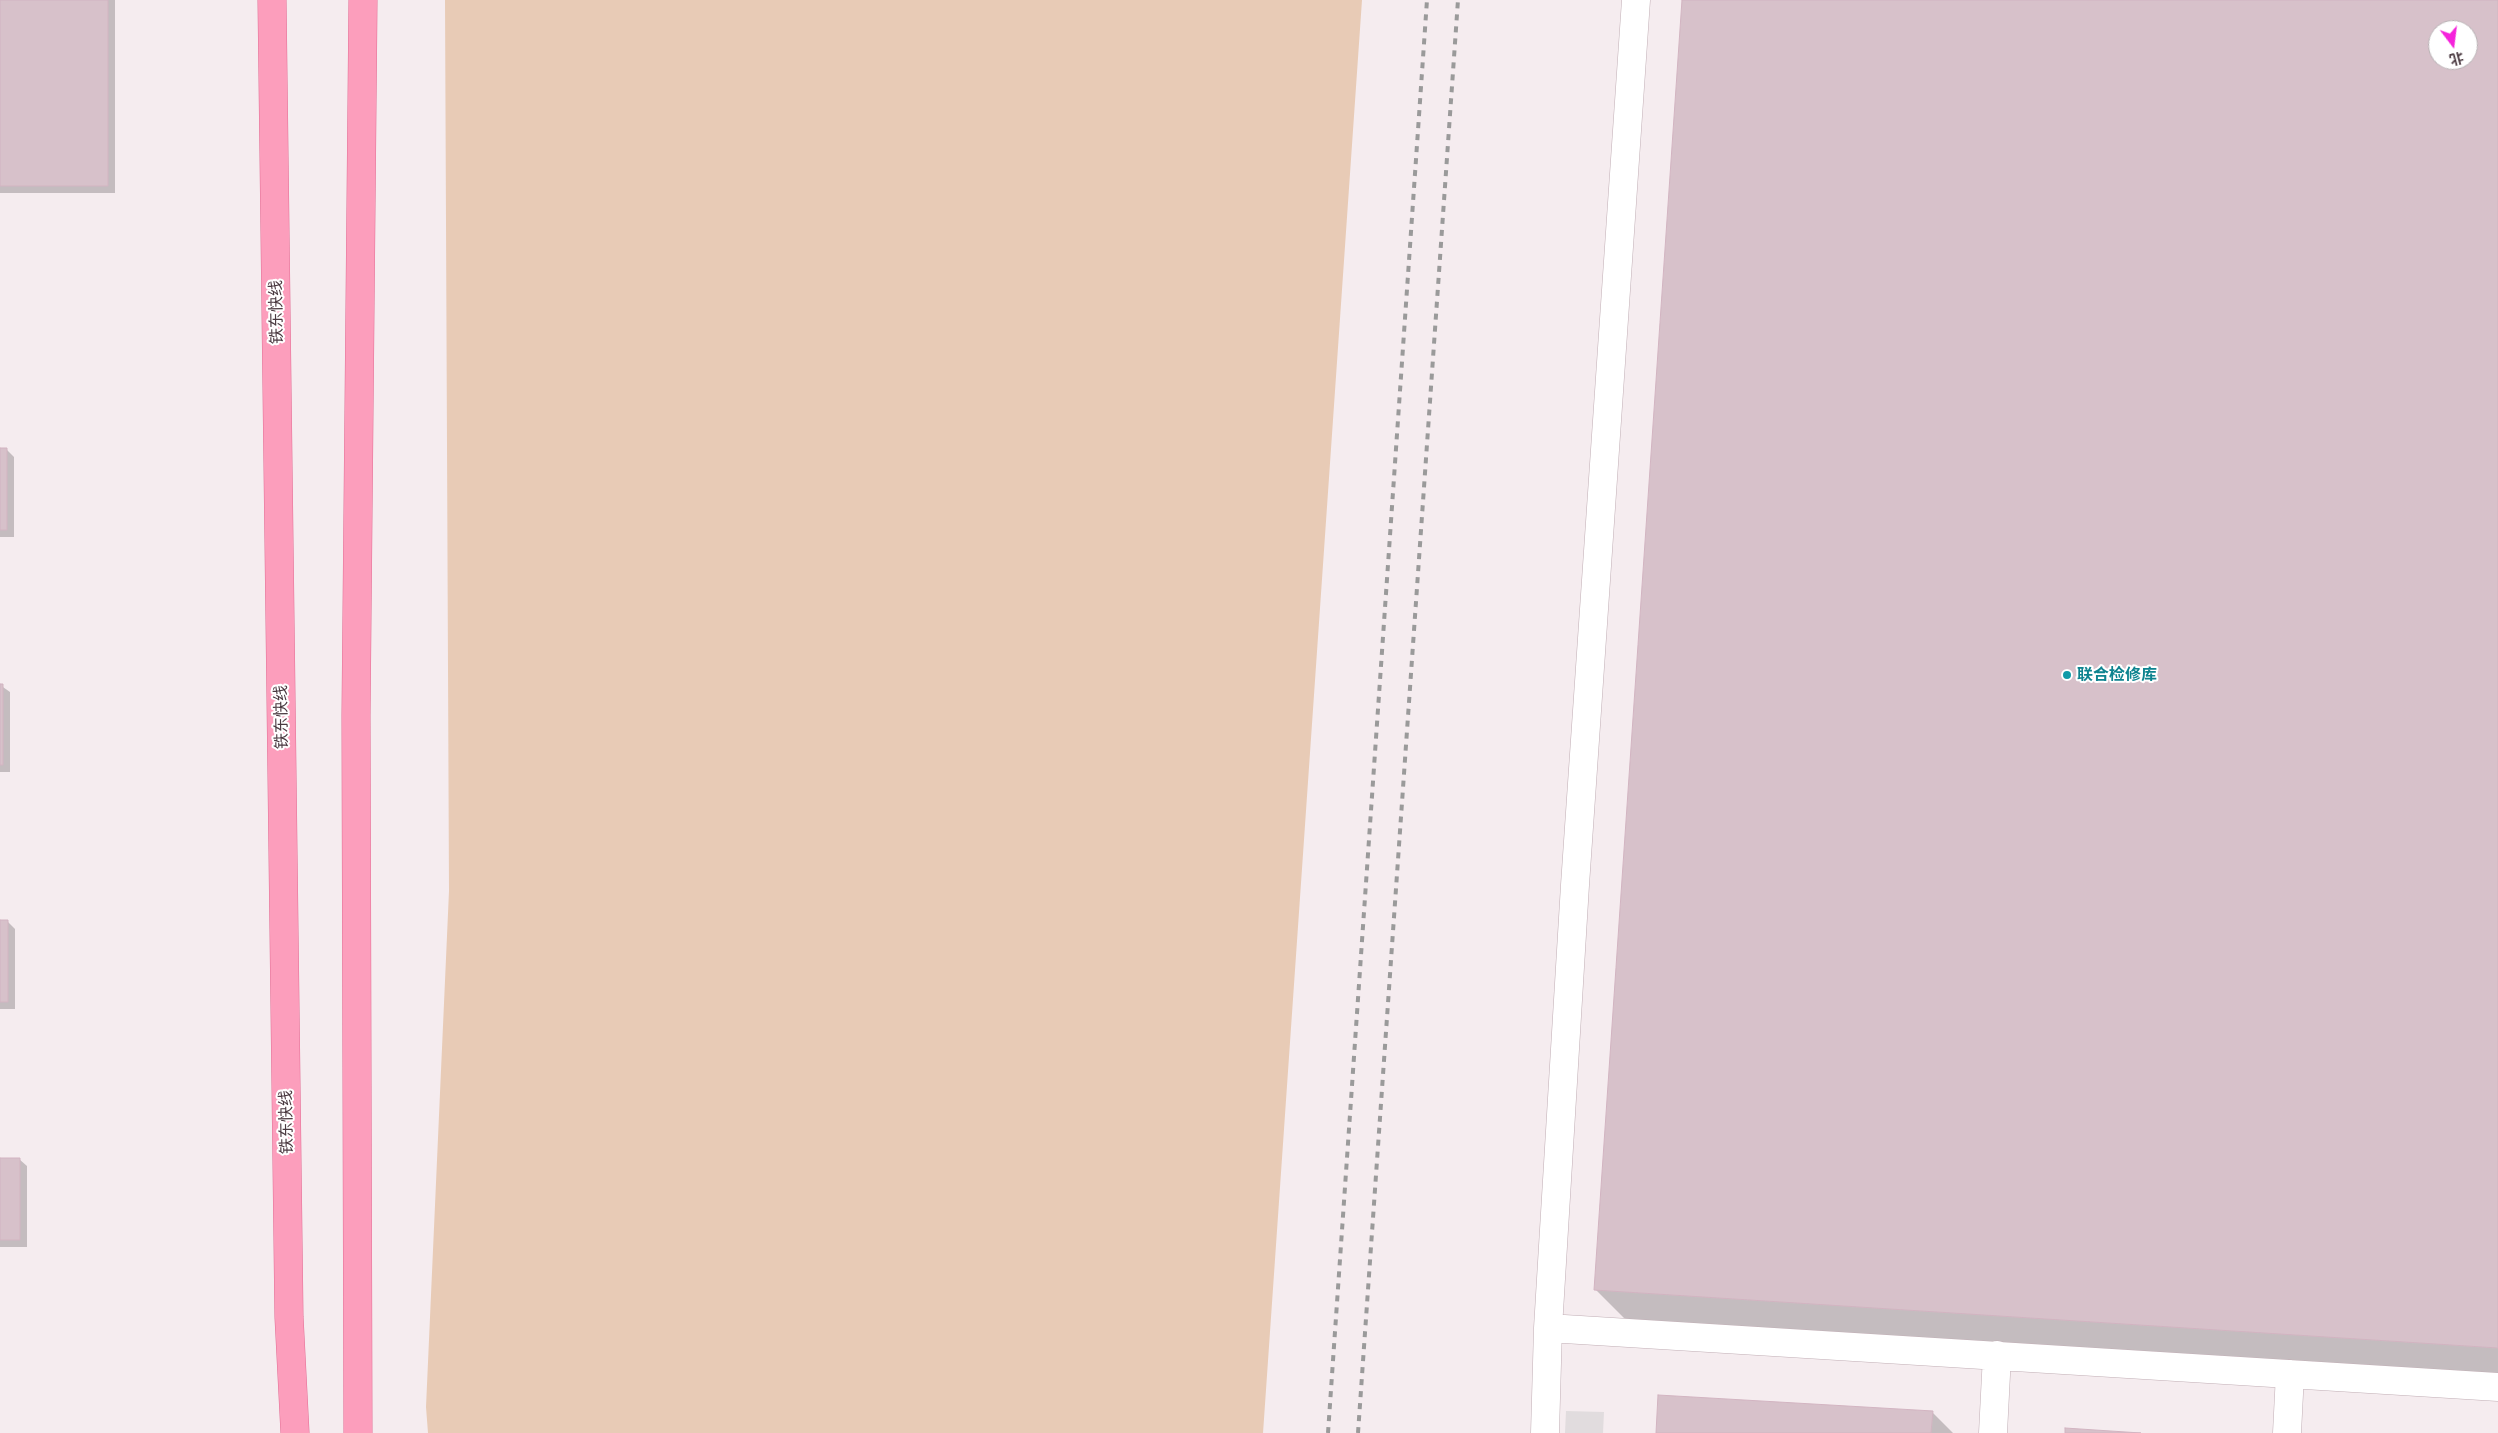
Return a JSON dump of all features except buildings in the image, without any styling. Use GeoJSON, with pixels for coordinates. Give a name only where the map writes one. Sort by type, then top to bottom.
{"type":"FeatureCollection","features":[{"type":"Feature","properties":{"kind":"main road","name":"铁东快线"},"geometry":{"type":"LineString","coordinates":[[272,0],[289,1317],[295,1433]]}},
{"type":"Feature","properties":{"kind":"main road"},"geometry":{"type":"LineString","coordinates":[[358,1433],[356,714],[363,0]]}},
{"type":"Feature","properties":{"kind":"lane"},"geometry":{"type":"LineString","coordinates":[[1545,1433],[1548,1328],[1576,866],[1636,0]]}},
{"type":"Feature","properties":{"kind":"lane"},"geometry":{"type":"LineString","coordinates":[[1548,1328],[2498,1387]]}},
{"type":"Feature","properties":{"kind":"lane"},"geometry":{"type":"LineString","coordinates":[[1993,1433],[1997,1356]]}},
{"type":"Feature","properties":{"kind":"lane"},"geometry":{"type":"LineString","coordinates":[[2287,1433],[2290,1374]]}},
{"type":"Feature","properties":{"kind":"shaded area"},"geometry":{"type":"Polygon","coordinates":[[[445,0],[1362,0],[1263,1433],[428,1433],[426,1407],[449,891],[445,0]]]}},
{"type":"Feature","properties":{"kind":"shaded area"},"geometry":{"type":"Polygon","coordinates":[[[1566,1411],[1604,1412],[1603,1433],[1565,1433],[1566,1411]]]}},
{"type":"Feature","properties":{"kind":"railway"},"geometry":{"type":"LineString","coordinates":[[1328,1433],[1427,0]]}},
{"type":"Feature","properties":{"kind":"railway"},"geometry":{"type":"LineString","coordinates":[[1358,1433],[1458,0]]}},
{"type":"Feature","properties":{"kind":"place","name":"联合检修库"},"geometry":{"type":"Point","coordinates":[2067,675]}}]}
